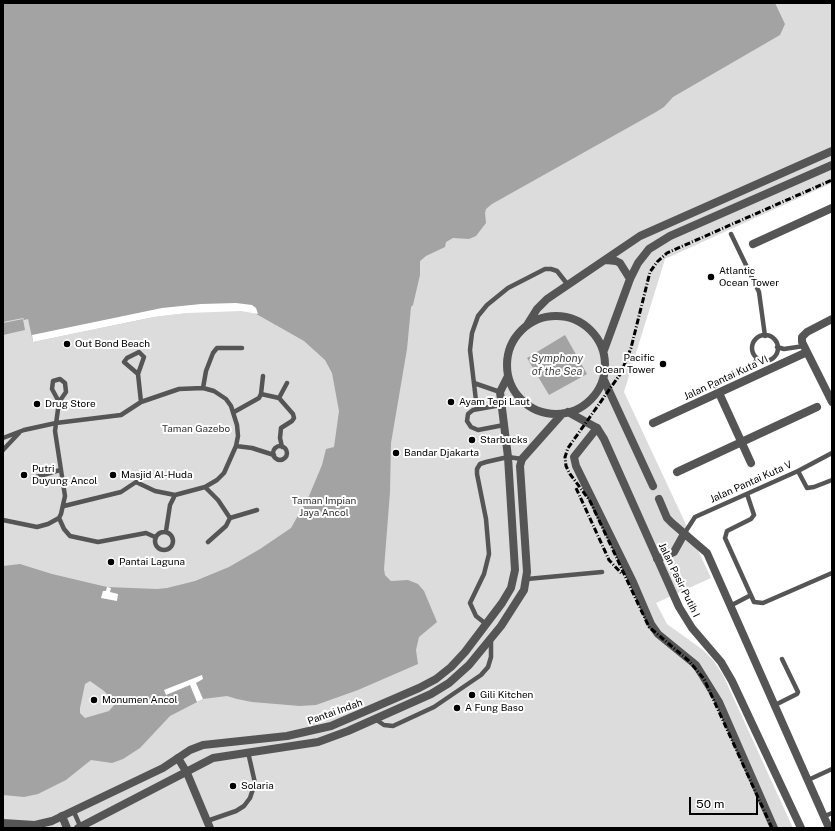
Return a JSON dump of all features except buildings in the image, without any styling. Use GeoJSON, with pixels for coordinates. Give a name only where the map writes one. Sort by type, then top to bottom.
{"type":"FeatureCollection","features":[{"type":"Feature","properties":{"kind":"street"},"geometry":{"type":"LineString","coordinates":[[527,325],[539,318],[566,316],[578,320],[594,333],[604,350],[606,365],[604,380],[598,392],[589,402],[578,409],[565,413],[548,414],[534,409],[522,401],[513,390],[506,365],[512,342],[527,325],[537,309],[547,299],[640,236],[832,151]]}},
{"type":"Feature","properties":{"kind":"street"},"geometry":{"type":"LineString","coordinates":[[604,350],[630,279],[638,263],[649,249],[670,236],[832,165]]}},
{"type":"Feature","properties":{"kind":"street"},"geometry":{"type":"LineString","coordinates":[[753,244],[832,208]]}},
{"type":"Feature","properties":{"kind":"street"},"geometry":{"type":"LineString","coordinates":[[606,260],[620,263],[630,279]]}},
{"type":"Feature","properties":{"kind":"street"},"geometry":{"type":"LineString","coordinates":[[832,320],[807,332],[802,337],[802,342],[832,402]]}},
{"type":"Feature","properties":{"kind":"street","name":"Jalan Pantai Kuta VI"},"geometry":{"type":"LineString","coordinates":[[653,423],[717,389],[806,349]]}},
{"type":"Feature","properties":{"kind":"street"},"geometry":{"type":"LineString","coordinates":[[500,392],[508,376]]}},
{"type":"Feature","properties":{"kind":"street"},"geometry":{"type":"LineString","coordinates":[[604,380],[653,486]]}},
{"type":"Feature","properties":{"kind":"street"},"geometry":{"type":"LineString","coordinates":[[717,389],[751,463]]}},
{"type":"Feature","properties":{"kind":"street","name":"Pantai Indah"},"geometry":{"type":"LineString","coordinates":[[3,823],[35,826],[74,812],[163,768],[202,745],[310,732],[331,726],[396,699],[436,679],[451,667],[502,603],[511,588],[515,570],[508,457],[500,392]]}},
{"type":"Feature","properties":{"kind":"street"},"geometry":{"type":"LineString","coordinates":[[677,472],[817,407]]}},
{"type":"Feature","properties":{"kind":"street"},"geometry":{"type":"LineString","coordinates":[[565,413],[597,428],[574,456],[576,466],[633,582],[651,624],[658,634],[696,665],[719,702],[774,828]]}},
{"type":"Feature","properties":{"kind":"street"},"geometry":{"type":"LineString","coordinates":[[522,459],[565,413]]}},
{"type":"Feature","properties":{"kind":"street","name":"Jalan Pasir Putih I"},"geometry":{"type":"LineString","coordinates":[[597,428],[604,439],[657,559],[686,618],[721,662],[732,681],[801,828]]}},
{"type":"Feature","properties":{"kind":"street","name":"Pantai Indah"},"geometry":{"type":"LineString","coordinates":[[80,828],[213,758],[310,744],[348,731],[431,694],[449,683],[469,665],[491,638],[516,605],[524,590],[527,579],[520,466],[522,459]]}},
{"type":"Feature","properties":{"kind":"street"},"geometry":{"type":"LineString","coordinates":[[659,499],[668,518],[684,534],[707,553],[808,780],[828,814],[829,828]]}},
{"type":"Feature","properties":{"kind":"street"},"geometry":{"type":"LineString","coordinates":[[657,559],[674,552],[684,534]]}},
{"type":"Feature","properties":{"kind":"street"},"geometry":{"type":"LineString","coordinates":[[178,758],[187,773],[208,824]]}},
{"type":"Feature","properties":{"kind":"street"},"geometry":{"type":"LineString","coordinates":[[62,816],[67,828]]}},
{"type":"Feature","properties":{"kind":"lane"},"geometry":{"type":"LineString","coordinates":[[731,234],[759,292],[765,336]]}},
{"type":"Feature","properties":{"kind":"lane"},"geometry":{"type":"LineString","coordinates":[[477,409],[470,350],[472,333],[478,316],[486,305],[508,288],[545,269],[557,271],[568,285]]}},
{"type":"Feature","properties":{"kind":"lane"},"geometry":{"type":"LineString","coordinates":[[777,347],[773,358],[765,361],[758,359],[753,352],[753,344],[758,338],[765,336],[772,338],[777,347],[784,349],[806,349]]}},
{"type":"Feature","properties":{"kind":"lane"},"geometry":{"type":"LineString","coordinates":[[203,388],[206,371],[213,353],[217,348],[242,348]]}},
{"type":"Feature","properties":{"kind":"lane"},"geometry":{"type":"LineString","coordinates":[[138,374],[124,362],[127,358],[139,352],[144,357],[138,374],[141,402]]}},
{"type":"Feature","properties":{"kind":"lane"},"geometry":{"type":"LineString","coordinates":[[717,389],[754,364],[758,359]]}},
{"type":"Feature","properties":{"kind":"lane"},"geometry":{"type":"LineString","coordinates":[[234,412],[251,403],[262,394],[263,376]]}},
{"type":"Feature","properties":{"kind":"lane"},"geometry":{"type":"LineString","coordinates":[[3,520],[37,527],[48,524],[59,518],[64,506],[65,491],[60,470],[55,431],[59,402],[66,392],[65,383],[60,379],[53,381],[52,389],[59,402]]}},
{"type":"Feature","properties":{"kind":"lane"},"geometry":{"type":"LineString","coordinates":[[280,398],[287,383]]}},
{"type":"Feature","properties":{"kind":"lane"},"geometry":{"type":"LineString","coordinates":[[474,383],[500,392]]}},
{"type":"Feature","properties":{"kind":"lane"},"geometry":{"type":"LineString","coordinates":[[3,438],[56,423],[121,415],[141,402],[174,390],[203,388],[214,391],[226,399],[234,412],[238,436],[236,446],[224,473],[217,480],[205,487],[174,495],[155,491],[136,482],[121,492],[64,506]]}},
{"type":"Feature","properties":{"kind":"lane"},"geometry":{"type":"LineString","coordinates":[[236,446],[252,448],[274,455],[278,460],[285,458],[286,450],[282,447],[280,438],[281,428],[294,418],[293,414],[280,398],[262,394]]}},
{"type":"Feature","properties":{"kind":"lane"},"geometry":{"type":"LineString","coordinates":[[501,405],[477,409],[470,412],[467,421],[470,426],[478,430],[504,425]]}},
{"type":"Feature","properties":{"kind":"lane"},"geometry":{"type":"LineString","coordinates":[[3,450],[20,432]]}},
{"type":"Feature","properties":{"kind":"lane"},"geometry":{"type":"LineString","coordinates":[[274,455],[275,449],[282,447]]}},
{"type":"Feature","properties":{"kind":"lane","name":"Jalan Pantai Kuta V"},"geometry":{"type":"LineString","coordinates":[[684,534],[695,517],[798,471],[832,453]]}},
{"type":"Feature","properties":{"kind":"lane"},"geometry":{"type":"LineString","coordinates":[[486,624],[476,616],[470,603],[484,574],[489,554],[486,519],[476,474],[477,469],[480,464],[508,457],[522,459]]}},
{"type":"Feature","properties":{"kind":"lane"},"geometry":{"type":"LineString","coordinates":[[33,478],[60,470]]}},
{"type":"Feature","properties":{"kind":"lane"},"geometry":{"type":"LineString","coordinates":[[798,471],[807,488],[832,480]]}},
{"type":"Feature","properties":{"kind":"lane"},"geometry":{"type":"LineString","coordinates":[[205,487],[218,500],[230,518]]}},
{"type":"Feature","properties":{"kind":"lane"},"geometry":{"type":"LineString","coordinates":[[747,494],[754,515],[751,520],[727,531],[725,538],[754,602],[763,603],[832,573]]}},
{"type":"Feature","properties":{"kind":"lane"},"geometry":{"type":"LineString","coordinates":[[166,531],[160,532],[155,537],[154,543],[157,548],[161,550],[167,550],[174,543],[170,534],[166,531],[166,519],[174,495]]}},
{"type":"Feature","properties":{"kind":"lane"},"geometry":{"type":"LineString","coordinates":[[208,542],[226,526],[230,518],[257,510]]}},
{"type":"Feature","properties":{"kind":"lane"},"geometry":{"type":"LineString","coordinates":[[59,518],[70,536],[98,542],[146,533],[155,537]]}},
{"type":"Feature","properties":{"kind":"lane"},"geometry":{"type":"LineString","coordinates":[[527,579],[602,572]]}},
{"type":"Feature","properties":{"kind":"lane"},"geometry":{"type":"LineString","coordinates":[[730,606],[751,596]]}},
{"type":"Feature","properties":{"kind":"lane"},"geometry":{"type":"LineString","coordinates":[[375,719],[384,725],[392,726],[407,720],[434,707],[481,675],[488,667],[491,657],[491,638]]}},
{"type":"Feature","properties":{"kind":"lane"},"geometry":{"type":"LineString","coordinates":[[775,705],[797,694],[798,692],[782,659]]}},
{"type":"Feature","properties":{"kind":"lane"},"geometry":{"type":"LineString","coordinates":[[208,824],[236,811],[244,806],[250,798],[255,783],[248,752]]}},
{"type":"Feature","properties":{"kind":"lane"},"geometry":{"type":"LineString","coordinates":[[808,780],[832,769]]}},
{"type":"Feature","properties":{"kind":"lane"},"geometry":{"type":"LineString","coordinates":[[74,812],[80,828]]}},
{"type":"Feature","properties":{"kind":"green space","name":"Taman Impian Jaya Ancol"},"geometry":{"type":"Polygon","coordinates":[[[3,3],[832,3],[832,183],[665,259],[624,392],[711,578],[656,603],[667,624],[703,650],[713,660],[723,675],[793,828],[3,828],[3,3]]]}},
{"type":"Feature","properties":{"kind":"water"},"geometry":{"type":"Polygon","coordinates":[[[3,3],[775,3],[785,24],[780,35],[673,97],[664,107],[656,112],[492,204],[486,209],[486,223],[476,236],[469,239],[453,238],[446,242],[445,247],[426,256],[420,261],[420,275],[413,305],[411,307],[407,349],[391,443],[390,492],[384,569],[385,575],[391,581],[408,580],[418,584],[424,591],[437,622],[419,637],[416,650],[418,664],[358,690],[316,705],[300,706],[252,702],[227,696],[203,699],[170,716],[140,748],[123,759],[112,763],[91,760],[66,780],[38,794],[24,797],[3,795],[3,566],[20,564],[52,574],[107,587],[157,589],[195,581],[229,567],[260,549],[291,528],[309,496],[322,465],[326,449],[334,447],[339,411],[332,373],[325,360],[304,341],[251,311],[203,311],[154,317],[33,342],[28,319],[24,320],[23,318],[3,322],[3,3]],[[90,681],[85,684],[80,713],[85,718],[109,711],[115,704],[104,691],[90,681]]]}},
{"type":"Feature","properties":{"kind":"water"},"geometry":{"type":"Polygon","coordinates":[[[23,319],[25,330],[3,335],[3,323],[23,319]]]}},
{"type":"Feature","properties":{"kind":"water","name":"Symphony of the Sea"},"geometry":{"type":"Polygon","coordinates":[[[565,335],[587,374],[549,395],[527,358],[565,335]]]}},
{"type":"Feature","properties":{"kind":"pier"},"geometry":{"type":"Polygon","coordinates":[[[236,303],[252,305],[256,308],[258,314],[241,311],[188,313],[154,317],[33,342],[32,335],[162,308],[201,304],[236,303]]]}},
{"type":"Feature","properties":{"kind":"pier"},"geometry":{"type":"Polygon","coordinates":[[[107,587],[111,588],[110,592],[118,594],[117,601],[101,598],[103,591],[106,591],[107,587]]]}},
{"type":"Feature","properties":{"kind":"pier"},"geometry":{"type":"Polygon","coordinates":[[[202,675],[203,679],[196,683],[203,699],[197,702],[190,685],[166,695],[164,690],[202,675]]]}},
{"type":"Feature","properties":{"kind":"tunnel"},"geometry":{"type":"LineString","coordinates":[[653,486],[659,499]]}},
{"type":"Feature","properties":{"kind":"railway"},"geometry":{"type":"LineString","coordinates":[[772,828],[704,679],[689,661],[649,627],[590,501],[570,474],[566,466],[565,457],[568,448],[621,373],[631,348],[650,272],[657,262],[667,253],[832,180]]}},
{"type":"Feature","properties":{"kind":"railway"},"geometry":{"type":"LineString","coordinates":[[576,488],[609,560],[622,574]]}},
{"type":"Feature","properties":{"kind":"place","name":"Atlantic Ocean Tower"},"geometry":{"type":"Point","coordinates":[711,277]}},
{"type":"Feature","properties":{"kind":"place","name":"Out Bond Beach"},"geometry":{"type":"Point","coordinates":[67,344]}},
{"type":"Feature","properties":{"kind":"place","name":"Pacific Ocean Tower"},"geometry":{"type":"Point","coordinates":[663,364]}},
{"type":"Feature","properties":{"kind":"place","name":"Ayam Tepi Laut"},"geometry":{"type":"Point","coordinates":[451,402]}},
{"type":"Feature","properties":{"kind":"place","name":"Drug Store"},"geometry":{"type":"Point","coordinates":[37,404]}},
{"type":"Feature","properties":{"kind":"place","name":"Starbucks"},"geometry":{"type":"Point","coordinates":[472,440]}},
{"type":"Feature","properties":{"kind":"place","name":"Bandar Djakarta"},"geometry":{"type":"Point","coordinates":[396,453]}},
{"type":"Feature","properties":{"kind":"place","name":"Putri Duyung Ancol"},"geometry":{"type":"Point","coordinates":[24,475]}},
{"type":"Feature","properties":{"kind":"place","name":"Masjid Al-Huda"},"geometry":{"type":"Point","coordinates":[113,475]}},
{"type":"Feature","properties":{"kind":"place","name":"Pantai Laguna"},"geometry":{"type":"Point","coordinates":[111,562]}},
{"type":"Feature","properties":{"kind":"place","name":"Gili Kitchen"},"geometry":{"type":"Point","coordinates":[472,695]}},
{"type":"Feature","properties":{"kind":"place","name":"Monumen Ancol"},"geometry":{"type":"Point","coordinates":[94,700]}},
{"type":"Feature","properties":{"kind":"place","name":"A Fung Baso"},"geometry":{"type":"Point","coordinates":[457,708]}},
{"type":"Feature","properties":{"kind":"place","name":"Solaria"},"geometry":{"type":"Point","coordinates":[233,786]}},
{"type":"Feature","properties":{"kind":"park label","name":"Taman Gazebo"},"geometry":{"type":"Point","coordinates":[196,429]}}]}
